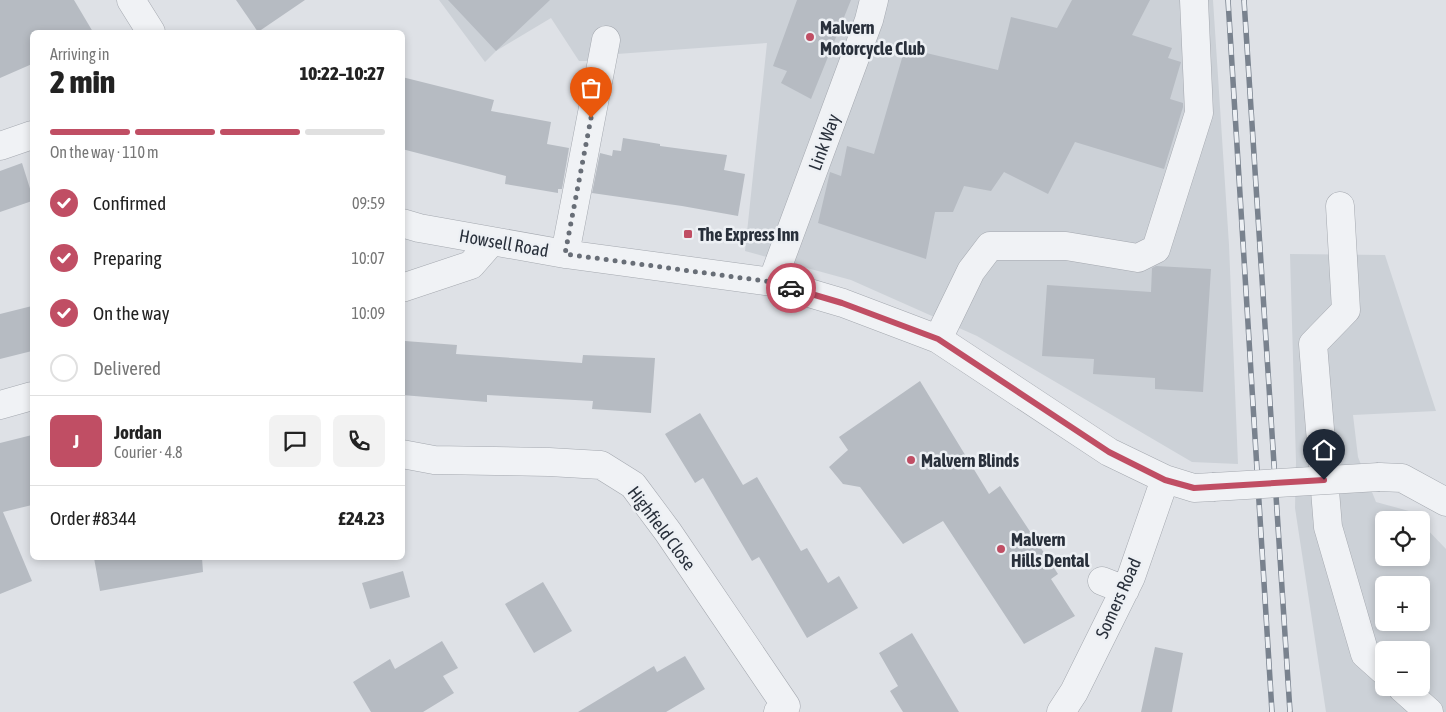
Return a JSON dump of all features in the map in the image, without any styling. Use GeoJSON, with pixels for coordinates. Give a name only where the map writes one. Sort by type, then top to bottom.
{"type":"FeatureCollection","features":[{"type":"Feature","properties":{"kind":"street"},"geometry":{"type":"LineString","coordinates":[[131,0],[150,30]]}},
{"type":"Feature","properties":{"kind":"street","name":"Link Way"},"geometry":{"type":"LineString","coordinates":[[772,282],[866,29],[874,0]]}},
{"type":"Feature","properties":{"kind":"street"},"geometry":{"type":"LineString","coordinates":[[938,339],[971,271],[990,246],[1066,246],[1138,258],[1156,249],[1199,112],[1194,0]]}},
{"type":"Feature","properties":{"kind":"street"},"geometry":{"type":"LineString","coordinates":[[565,254],[606,40]]}},
{"type":"Feature","properties":{"kind":"street"},"geometry":{"type":"LineString","coordinates":[[0,146],[30,136]]}},
{"type":"Feature","properties":{"kind":"street"},"geometry":{"type":"LineString","coordinates":[[1340,206],[1346,310],[1313,344],[1328,527],[1366,654],[1375,662]]}},
{"type":"Feature","properties":{"kind":"street","name":"Howsell Road"},"geometry":{"type":"LineString","coordinates":[[405,224],[565,254],[772,282],[842,303],[938,339],[1109,452],[1165,480],[1194,488],[1379,477],[1402,478],[1446,502]]}},
{"type":"Feature","properties":{"kind":"street"},"geometry":{"type":"LineString","coordinates":[[405,287],[472,265],[492,241]]}},
{"type":"Feature","properties":{"kind":"street"},"geometry":{"type":"LineString","coordinates":[[0,405],[30,397]]}},
{"type":"Feature","properties":{"kind":"street","name":"Highfield Close"},"geometry":{"type":"LineString","coordinates":[[405,455],[434,460],[601,465],[633,485],[668,532],[786,706],[778,712]]}},
{"type":"Feature","properties":{"kind":"street","name":"Somers Road"},"geometry":{"type":"LineString","coordinates":[[1061,712],[1074,692],[1114,585],[1131,576],[1165,480]]}},
{"type":"Feature","properties":{"kind":"street"},"geometry":{"type":"LineString","coordinates":[[1411,696],[1429,712]]}},
{"type":"Feature","properties":{"kind":"shaded area"},"geometry":{"type":"Polygon","coordinates":[[[439,0],[1213,0],[1229,245],[1238,464],[1192,462],[977,336],[851,280],[745,251],[767,43],[617,54],[615,61],[579,61],[551,18],[496,51],[485,62],[439,0]]]}},
{"type":"Feature","properties":{"kind":"shaded area"},"geometry":{"type":"Polygon","coordinates":[[[1290,254],[1385,255],[1436,411],[1353,415],[1358,457],[1376,502],[1409,511],[1375,511],[1375,566],[1430,566],[1430,532],[1446,549],[1446,712],[1326,712],[1295,508],[1296,462],[1290,254]]]}},
{"type":"Feature","properties":{"kind":"building"},"geometry":{"type":"Polygon","coordinates":[[[0,0],[74,0],[92,30],[30,30],[30,65],[0,78],[0,0]]]}},
{"type":"Feature","properties":{"kind":"building"},"geometry":{"type":"Polygon","coordinates":[[[236,0],[305,0],[261,30],[257,30],[236,0]]]}},
{"type":"Feature","properties":{"kind":"building"},"geometry":{"type":"Polygon","coordinates":[[[448,0],[550,0],[496,51],[448,0]]]}},
{"type":"Feature","properties":{"kind":"building","name":"Malvern Motorcycle Club"},"geometry":{"type":"Polygon","coordinates":[[[797,0],[851,0],[811,99],[781,83],[787,71],[773,66],[797,0]]]}},
{"type":"Feature","properties":{"kind":"building"},"geometry":{"type":"Polygon","coordinates":[[[1072,0],[1150,0],[1132,35],[1172,48],[1168,58],[1181,62],[1170,99],[1183,103],[1183,107],[1164,169],[1075,142],[1048,194],[1004,172],[991,191],[964,186],[953,212],[935,212],[926,259],[818,223],[830,172],[841,176],[847,146],[874,154],[905,48],[998,70],[1011,17],[1057,28],[1072,0]]]}},
{"type":"Feature","properties":{"kind":"building"},"geometry":{"type":"Polygon","coordinates":[[[405,78],[494,100],[491,111],[551,122],[547,144],[569,148],[562,189],[558,189],[558,193],[505,184],[506,176],[405,150],[405,78]]]}},
{"type":"Feature","properties":{"kind":"building"},"geometry":{"type":"Polygon","coordinates":[[[623,138],[660,144],[660,146],[727,155],[724,170],[745,174],[738,216],[592,193],[600,153],[612,156],[613,150],[621,151],[623,138]]]}},
{"type":"Feature","properties":{"kind":"building"},"geometry":{"type":"Polygon","coordinates":[[[22,163],[30,189],[30,202],[0,212],[0,171],[22,163]]]}},
{"type":"Feature","properties":{"kind":"building"},"geometry":{"type":"Polygon","coordinates":[[[1156,266],[1211,269],[1203,392],[1155,389],[1155,378],[1093,374],[1094,359],[1042,356],[1047,285],[1151,292],[1152,268],[1156,266]]]}},
{"type":"Feature","properties":{"kind":"building"},"geometry":{"type":"Polygon","coordinates":[[[30,306],[30,352],[0,359],[0,314],[30,306]]]}},
{"type":"Feature","properties":{"kind":"building"},"geometry":{"type":"Polygon","coordinates":[[[405,341],[457,345],[456,354],[582,363],[583,355],[655,358],[651,413],[592,409],[593,401],[487,395],[487,402],[405,395],[405,341]]]}},
{"type":"Feature","properties":{"kind":"building"},"geometry":{"type":"Polygon","coordinates":[[[920,381],[989,494],[1000,486],[1058,574],[1051,579],[1075,616],[1024,644],[943,521],[903,544],[860,487],[843,484],[829,467],[848,450],[839,437],[920,381]]]}},
{"type":"Feature","properties":{"kind":"building"},"geometry":{"type":"Polygon","coordinates":[[[700,413],[743,485],[757,477],[801,551],[807,548],[828,583],[839,576],[858,608],[807,638],[759,557],[752,561],[703,478],[695,483],[665,434],[700,413]]]}},
{"type":"Feature","properties":{"kind":"building"},"geometry":{"type":"Polygon","coordinates":[[[30,436],[30,505],[3,512],[32,581],[0,594],[0,443],[30,436]]]}},
{"type":"Feature","properties":{"kind":"building"},"geometry":{"type":"Polygon","coordinates":[[[94,560],[202,560],[203,572],[100,591],[94,560]]]}},
{"type":"Feature","properties":{"kind":"building"},"geometry":{"type":"Polygon","coordinates":[[[403,571],[410,597],[370,609],[362,583],[403,571]]]}},
{"type":"Feature","properties":{"kind":"building"},"geometry":{"type":"Polygon","coordinates":[[[543,582],[572,631],[534,653],[505,604],[543,582]]]}},
{"type":"Feature","properties":{"kind":"building"},"geometry":{"type":"Polygon","coordinates":[[[912,633],[959,712],[903,712],[890,691],[898,686],[879,653],[912,633]]]}},
{"type":"Feature","properties":{"kind":"building"},"geometry":{"type":"Polygon","coordinates":[[[442,641],[458,668],[443,676],[454,693],[423,712],[371,712],[353,682],[390,659],[395,669],[442,641]]]}},
{"type":"Feature","properties":{"kind":"building"},"geometry":{"type":"Polygon","coordinates":[[[1155,647],[1183,653],[1172,712],[1141,712],[1155,647]]]}},
{"type":"Feature","properties":{"kind":"building"},"geometry":{"type":"Polygon","coordinates":[[[685,656],[705,689],[666,712],[578,712],[654,666],[657,672],[685,656]]]}},
{"type":"Feature","properties":{"kind":"railway"},"geometry":{"type":"LineString","coordinates":[[1228,0],[1272,712]]}},
{"type":"Feature","properties":{"kind":"railway"},"geometry":{"type":"LineString","coordinates":[[1244,0],[1290,712]]}},
{"type":"Feature","properties":{"kind":"way so far"},"geometry":{"type":"LineString","coordinates":[[591,118],[565,254],[772,282],[791,288]]}},
{"type":"Feature","properties":{"kind":"place","name":"Malvern Motorcycle Club"},"geometry":{"type":"Point","coordinates":[810,37]}},
{"type":"Feature","properties":{"kind":"place","name":"The Express Inn"},"geometry":{"type":"Point","coordinates":[688,234]}},
{"type":"Feature","properties":{"kind":"place","name":"Malvern Blinds"},"geometry":{"type":"Point","coordinates":[911,460]}},
{"type":"Feature","properties":{"kind":"place","name":"Malvern Hills Dental"},"geometry":{"type":"Point","coordinates":[1001,549]}},
{"type":"Feature","properties":{"kind":"route"},"geometry":{"type":"LineString","coordinates":[[791,288],[842,303],[938,339],[1109,452],[1165,480],[1194,488],[1324,480]]}}]}
